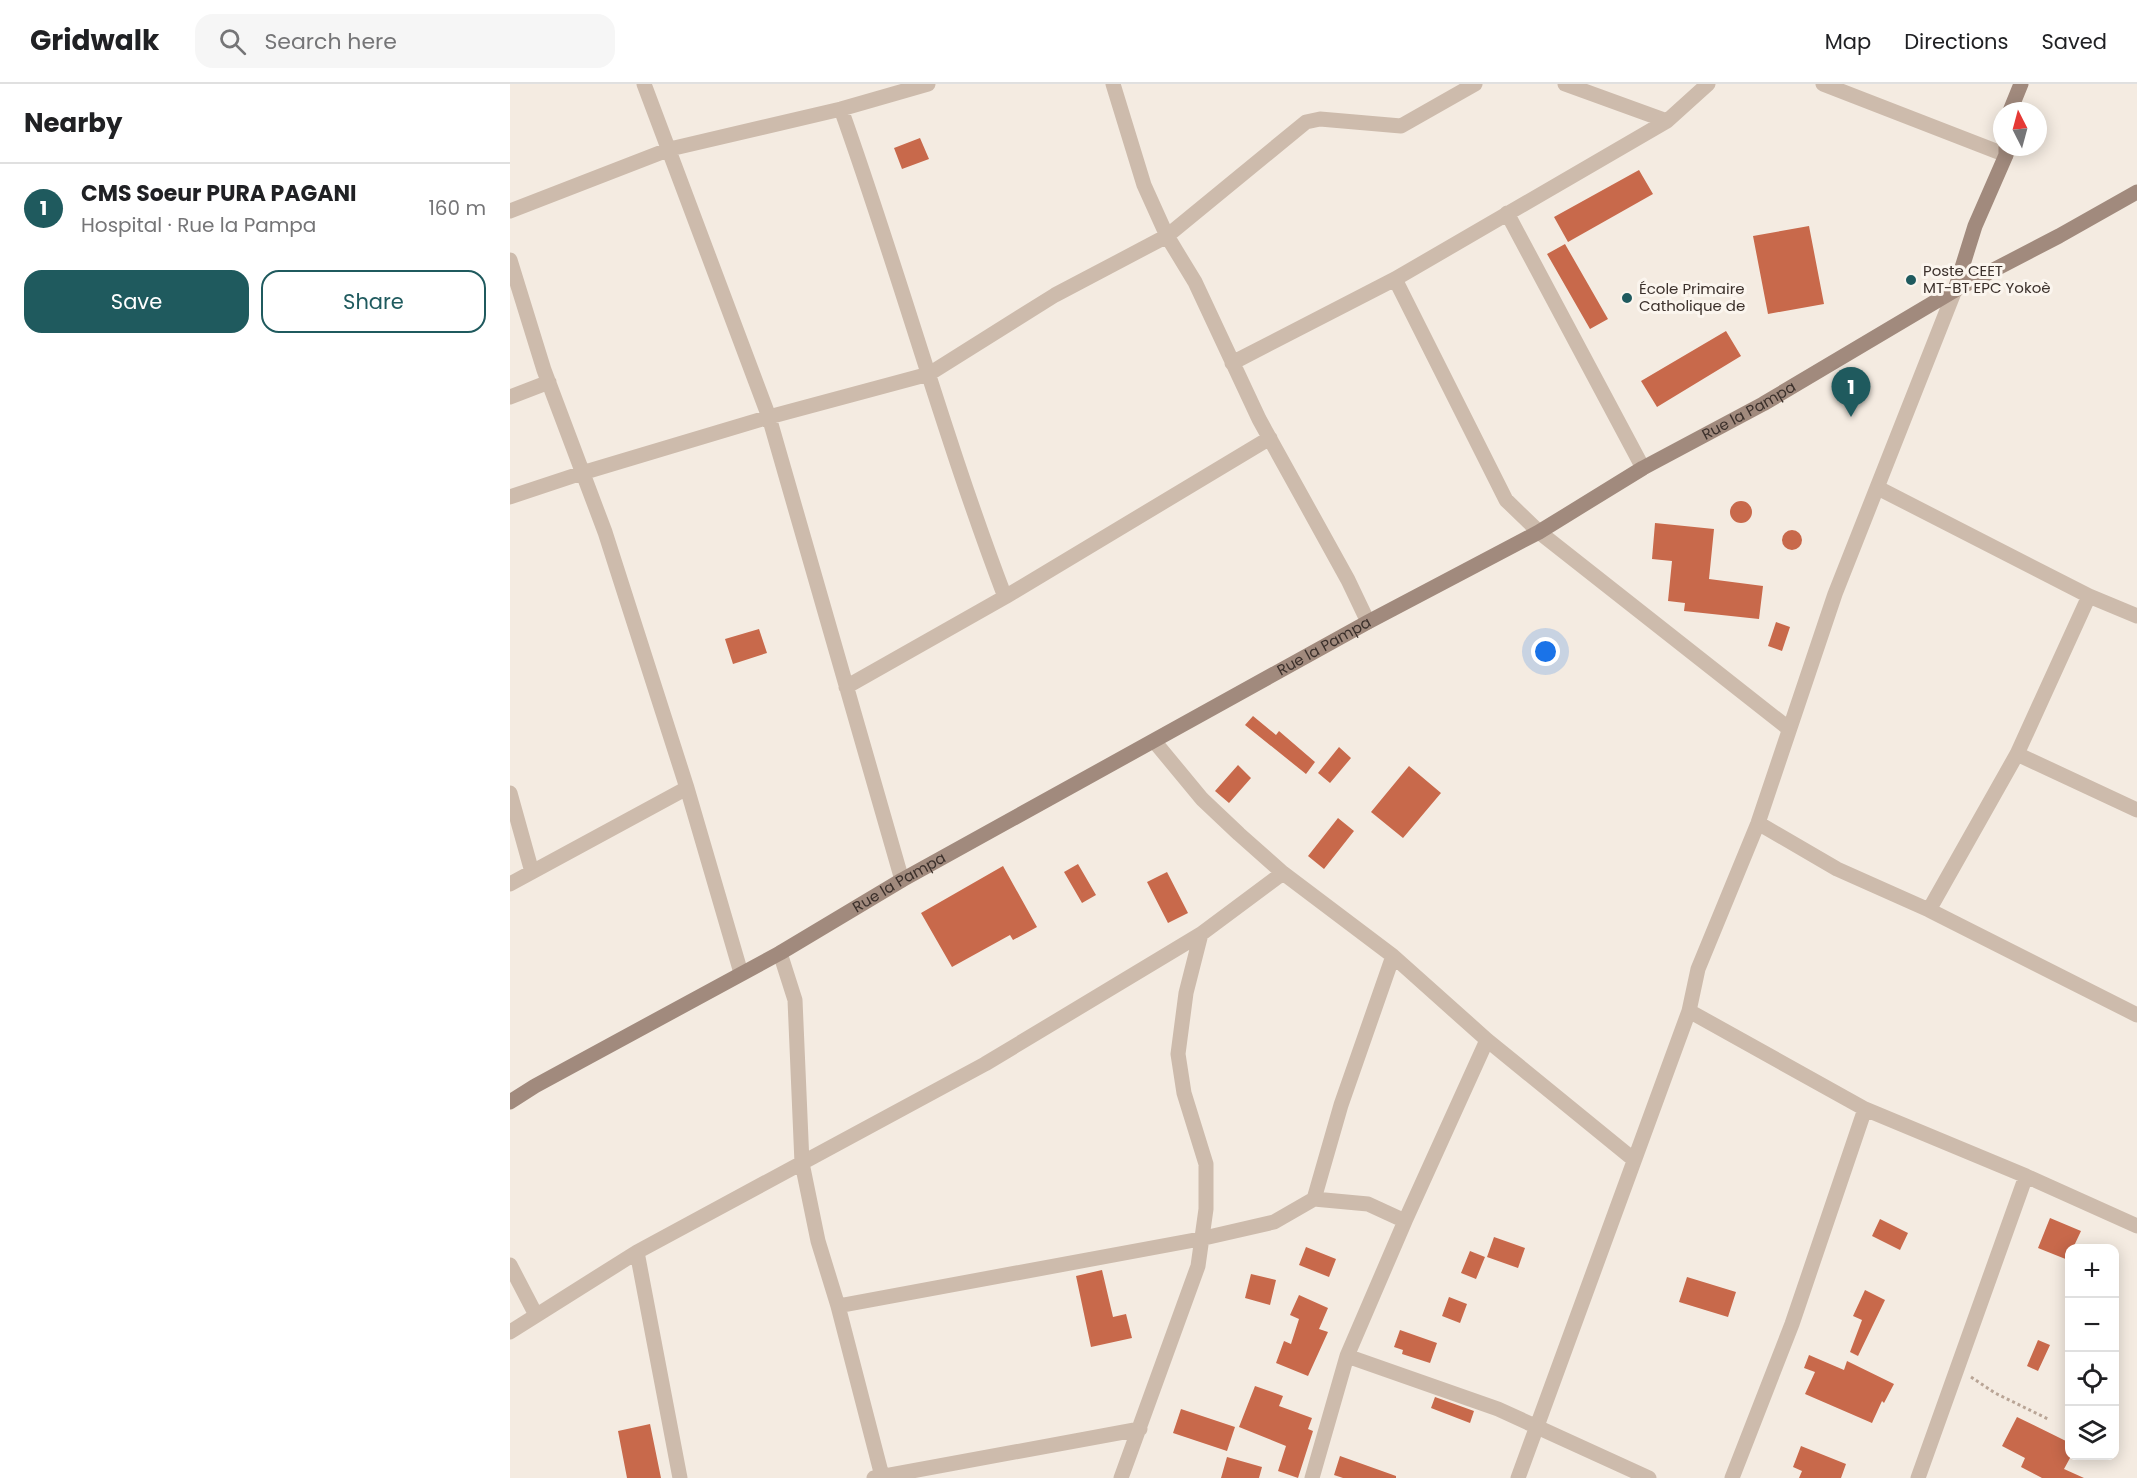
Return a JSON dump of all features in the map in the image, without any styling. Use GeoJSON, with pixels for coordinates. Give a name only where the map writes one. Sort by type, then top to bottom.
{"type":"FeatureCollection","features":[{"type":"Feature","properties":{"kind":"street"},"geometry":{"type":"LineString","coordinates":[[644,84],[769,417],[902,880]]}},
{"type":"Feature","properties":{"kind":"street"},"geometry":{"type":"LineString","coordinates":[[510,211],[670,149],[841,110],[928,84]]}},
{"type":"Feature","properties":{"kind":"street"},"geometry":{"type":"LineString","coordinates":[[1113,84],[1144,185],[1167,236],[1195,282],[1270,438],[1306,508],[1348,580],[1368,622]]}},
{"type":"Feature","properties":{"kind":"street"},"geometry":{"type":"LineString","coordinates":[[510,497],[769,417],[929,374],[1055,295],[1167,236],[1306,122],[1320,119],[1401,126],[1475,84]]}},
{"type":"Feature","properties":{"kind":"street"},"geometry":{"type":"LineString","coordinates":[[1565,84],[1667,121]]}},
{"type":"Feature","properties":{"kind":"street"},"geometry":{"type":"LineString","coordinates":[[1232,363],[1395,279],[1667,121],[1708,84]]}},
{"type":"Feature","properties":{"kind":"street"},"geometry":{"type":"LineString","coordinates":[[1823,84],[1993,146]]}},
{"type":"Feature","properties":{"kind":"street"},"geometry":{"type":"LineString","coordinates":[[2014,102],[2021,84]]}},
{"type":"Feature","properties":{"kind":"street"},"geometry":{"type":"LineString","coordinates":[[841,110],[883,226],[929,374],[1005,597]]}},
{"type":"Feature","properties":{"kind":"street"},"geometry":{"type":"LineString","coordinates":[[1518,1478],[1689,1011],[1698,969],[1758,823],[1788,728],[1835,594],[1955,290],[1975,226],[2004,156]]}},
{"type":"Feature","properties":{"kind":"street","name":"Rue la Pampa"},"geometry":{"type":"LineString","coordinates":[[510,1102],[535,1086],[780,953],[902,880],[1368,622],[1539,532],[1643,468],[1763,404],[1955,290],[2137,192]]}},
{"type":"Feature","properties":{"kind":"street"},"geometry":{"type":"LineString","coordinates":[[1506,213],[1643,468]]}},
{"type":"Feature","properties":{"kind":"street"},"geometry":{"type":"LineString","coordinates":[[510,260],[549,382],[605,532],[687,788],[741,973]]}},
{"type":"Feature","properties":{"kind":"street"},"geometry":{"type":"LineString","coordinates":[[1395,279],[1506,500],[1539,532],[1788,728]]}},
{"type":"Feature","properties":{"kind":"street"},"geometry":{"type":"LineString","coordinates":[[510,397],[549,382]]}},
{"type":"Feature","properties":{"kind":"street"},"geometry":{"type":"LineString","coordinates":[[846,687],[1005,597],[1270,438]]}},
{"type":"Feature","properties":{"kind":"street"},"geometry":{"type":"LineString","coordinates":[[1878,488],[2089,596],[2137,616]]}},
{"type":"Feature","properties":{"kind":"street"},"geometry":{"type":"LineString","coordinates":[[1929,910],[2017,754],[2089,596]]}},
{"type":"Feature","properties":{"kind":"street"},"geometry":{"type":"LineString","coordinates":[[1154,741],[1202,799],[1283,873],[1393,956],[1487,1040],[1633,1159]]}},
{"type":"Feature","properties":{"kind":"street"},"geometry":{"type":"LineString","coordinates":[[2017,754],[2136,808]]}},
{"type":"Feature","properties":{"kind":"street"},"geometry":{"type":"LineString","coordinates":[[510,884],[687,788]]}},
{"type":"Feature","properties":{"kind":"street"},"geometry":{"type":"LineString","coordinates":[[510,793],[532,872]]}},
{"type":"Feature","properties":{"kind":"street"},"geometry":{"type":"LineString","coordinates":[[1758,823],[1837,869],[1929,910],[2137,1015]]}},
{"type":"Feature","properties":{"kind":"street"},"geometry":{"type":"LineString","coordinates":[[510,1332],[637,1252],[985,1064],[1201,934],[1283,873]]}},
{"type":"Feature","properties":{"kind":"street"},"geometry":{"type":"LineString","coordinates":[[1121,1478],[1198,1266],[1206,1209],[1206,1164],[1184,1093],[1178,1054],[1186,993],[1201,934]]}},
{"type":"Feature","properties":{"kind":"street"},"geometry":{"type":"LineString","coordinates":[[780,953],[795,1000],[802,1163],[818,1241],[838,1306],[878,1477],[1140,1429]]}},
{"type":"Feature","properties":{"kind":"street"},"geometry":{"type":"LineString","coordinates":[[1314,1199],[1341,1105],[1393,956]]}},
{"type":"Feature","properties":{"kind":"street"},"geometry":{"type":"LineString","coordinates":[[1689,1011],[1865,1109],[2137,1226]]}},
{"type":"Feature","properties":{"kind":"street"},"geometry":{"type":"LineString","coordinates":[[1312,1478],[1347,1356],[1487,1040]]}},
{"type":"Feature","properties":{"kind":"street"},"geometry":{"type":"LineString","coordinates":[[1732,1478],[1796,1314],[1865,1109]]}},
{"type":"Feature","properties":{"kind":"street"},"geometry":{"type":"LineString","coordinates":[[1918,1478],[1959,1369],[2025,1176]]}},
{"type":"Feature","properties":{"kind":"street"},"geometry":{"type":"LineString","coordinates":[[838,1306],[1200,1239],[1274,1222],[1314,1199],[1368,1204],[1405,1221]]}},
{"type":"Feature","properties":{"kind":"street"},"geometry":{"type":"LineString","coordinates":[[637,1252],[680,1478]]}},
{"type":"Feature","properties":{"kind":"street"},"geometry":{"type":"LineString","coordinates":[[510,1265],[536,1315]]}},
{"type":"Feature","properties":{"kind":"street"},"geometry":{"type":"LineString","coordinates":[[1347,1356],[1498,1409],[1649,1478]]}},
{"type":"Feature","properties":{"kind":"path"},"geometry":{"type":"LineString","coordinates":[[1959,1369],[1995,1393],[2048,1419]]}},
{"type":"Feature","properties":{"kind":"building"},"geometry":{"type":"Polygon","coordinates":[[[920,138],[929,159],[902,169],[894,148],[920,138]]]}},
{"type":"Feature","properties":{"kind":"building"},"geometry":{"type":"Polygon","coordinates":[[[1639,170],[1653,194],[1568,242],[1554,217],[1639,170]]]}},
{"type":"Feature","properties":{"kind":"building"},"geometry":{"type":"Polygon","coordinates":[[[1809,226],[1824,304],[1768,314],[1753,236],[1809,226]]]}},
{"type":"Feature","properties":{"kind":"building"},"geometry":{"type":"Polygon","coordinates":[[[1565,244],[1608,319],[1590,329],[1547,254],[1565,244]]]}},
{"type":"Feature","properties":{"kind":"building"},"geometry":{"type":"Polygon","coordinates":[[[1726,331],[1741,356],[1657,407],[1641,381],[1726,331]]]}},
{"type":"Feature","properties":{"kind":"building"},"geometry":{"type":"Polygon","coordinates":[[[1737,501],[1745,501],[1752,508],[1752,516],[1745,523],[1737,523],[1730,516],[1730,508],[1737,501]]]}},
{"type":"Feature","properties":{"kind":"building"},"geometry":{"type":"Polygon","coordinates":[[[1655,523],[1714,529],[1709,579],[1763,586],[1759,619],[1684,611],[1685,603],[1668,601],[1672,561],[1652,559],[1655,523]]]}},
{"type":"Feature","properties":{"kind":"building"},"geometry":{"type":"Polygon","coordinates":[[[1792,530],[1799,533],[1802,540],[1799,547],[1792,550],[1785,547],[1782,540],[1785,533],[1792,530]]]}},
{"type":"Feature","properties":{"kind":"building"},"geometry":{"type":"Polygon","coordinates":[[[1776,622],[1790,627],[1782,651],[1768,646],[1776,622]]]}},
{"type":"Feature","properties":{"kind":"building"},"geometry":{"type":"Polygon","coordinates":[[[759,629],[767,653],[733,664],[725,639],[759,629]]]}},
{"type":"Feature","properties":{"kind":"building"},"geometry":{"type":"Polygon","coordinates":[[[1253,716],[1276,735],[1279,731],[1315,762],[1306,774],[1245,725],[1253,716]]]}},
{"type":"Feature","properties":{"kind":"building"},"geometry":{"type":"Polygon","coordinates":[[[1339,747],[1351,758],[1330,783],[1318,773],[1339,747]]]}},
{"type":"Feature","properties":{"kind":"building"},"geometry":{"type":"Polygon","coordinates":[[[1238,765],[1251,778],[1229,803],[1215,791],[1238,765]]]}},
{"type":"Feature","properties":{"kind":"building"},"geometry":{"type":"Polygon","coordinates":[[[1409,766],[1441,793],[1403,838],[1371,812],[1409,766]]]}},
{"type":"Feature","properties":{"kind":"building"},"geometry":{"type":"Polygon","coordinates":[[[1338,818],[1354,831],[1324,869],[1308,856],[1338,818]]]}},
{"type":"Feature","properties":{"kind":"building"},"geometry":{"type":"Polygon","coordinates":[[[1078,864],[1096,895],[1082,903],[1064,872],[1078,864]]]}},
{"type":"Feature","properties":{"kind":"building"},"geometry":{"type":"Polygon","coordinates":[[[1003,866],[1037,927],[1013,940],[1010,935],[952,967],[921,913],[1003,866]]]}},
{"type":"Feature","properties":{"kind":"building"},"geometry":{"type":"Polygon","coordinates":[[[1167,872],[1188,913],[1168,923],[1147,882],[1167,872]]]}},
{"type":"Feature","properties":{"kind":"building"},"geometry":{"type":"Polygon","coordinates":[[[2050,1218],[2081,1231],[2075,1244],[2065,1244],[2065,1259],[2038,1248],[2050,1218]]]}},
{"type":"Feature","properties":{"kind":"building"},"geometry":{"type":"Polygon","coordinates":[[[1880,1219],[1908,1233],[1900,1250],[1872,1236],[1880,1219]]]}},
{"type":"Feature","properties":{"kind":"building"},"geometry":{"type":"Polygon","coordinates":[[[1494,1237],[1525,1248],[1518,1268],[1487,1257],[1494,1237]]]}},
{"type":"Feature","properties":{"kind":"building"},"geometry":{"type":"Polygon","coordinates":[[[1306,1247],[1336,1259],[1329,1277],[1299,1265],[1306,1247]]]}},
{"type":"Feature","properties":{"kind":"building"},"geometry":{"type":"Polygon","coordinates":[[[1470,1251],[1485,1257],[1476,1279],[1461,1273],[1470,1251]]]}},
{"type":"Feature","properties":{"kind":"building"},"geometry":{"type":"Polygon","coordinates":[[[1102,1270],[1113,1317],[1126,1314],[1132,1338],[1091,1347],[1076,1276],[1102,1270]]]}},
{"type":"Feature","properties":{"kind":"building"},"geometry":{"type":"Polygon","coordinates":[[[1251,1274],[1276,1280],[1270,1305],[1245,1298],[1251,1274]]]}},
{"type":"Feature","properties":{"kind":"building"},"geometry":{"type":"Polygon","coordinates":[[[1687,1277],[1736,1292],[1728,1317],[1679,1302],[1687,1277]]]}},
{"type":"Feature","properties":{"kind":"building"},"geometry":{"type":"Polygon","coordinates":[[[1865,1290],[1885,1300],[1858,1356],[1850,1352],[1862,1320],[1853,1316],[1865,1290]]]}},
{"type":"Feature","properties":{"kind":"building"},"geometry":{"type":"Polygon","coordinates":[[[1299,1295],[1328,1308],[1319,1329],[1328,1332],[1308,1376],[1276,1363],[1284,1341],[1291,1344],[1299,1319],[1290,1315],[1299,1295]]]}},
{"type":"Feature","properties":{"kind":"building"},"geometry":{"type":"Polygon","coordinates":[[[1449,1297],[1467,1304],[1460,1323],[1442,1316],[1449,1297]]]}},
{"type":"Feature","properties":{"kind":"building"},"geometry":{"type":"Polygon","coordinates":[[[1400,1330],[1437,1343],[1430,1363],[1402,1354],[1403,1350],[1394,1347],[1400,1330]]]}},
{"type":"Feature","properties":{"kind":"building"},"geometry":{"type":"Polygon","coordinates":[[[2038,1340],[2050,1345],[2038,1371],[2027,1366],[2038,1340]]]}},
{"type":"Feature","properties":{"kind":"building"},"geometry":{"type":"Polygon","coordinates":[[[1809,1355],[1844,1370],[1847,1361],[1894,1384],[1884,1403],[1882,1401],[1872,1423],[1805,1394],[1815,1372],[1804,1368],[1809,1355]]]}},
{"type":"Feature","properties":{"kind":"building"},"geometry":{"type":"Polygon","coordinates":[[[1255,1386],[1283,1396],[1279,1406],[1312,1418],[1308,1429],[1313,1431],[1298,1478],[1278,1471],[1286,1446],[1239,1427],[1255,1386]]]}},
{"type":"Feature","properties":{"kind":"building"},"geometry":{"type":"Polygon","coordinates":[[[1435,1397],[1474,1411],[1470,1423],[1431,1408],[1435,1397]]]}},
{"type":"Feature","properties":{"kind":"building"},"geometry":{"type":"Polygon","coordinates":[[[1181,1409],[1235,1427],[1227,1451],[1173,1433],[1181,1409]]]}},
{"type":"Feature","properties":{"kind":"building"},"geometry":{"type":"Polygon","coordinates":[[[2017,1417],[2065,1441],[2065,1460],[2069,1460],[2064,1469],[2084,1478],[2042,1478],[2021,1467],[2025,1458],[2002,1446],[2017,1417]]]}},
{"type":"Feature","properties":{"kind":"building"},"geometry":{"type":"Polygon","coordinates":[[[650,1424],[661,1478],[627,1478],[618,1431],[650,1424]]]}},
{"type":"Feature","properties":{"kind":"building"},"geometry":{"type":"Polygon","coordinates":[[[1801,1446],[1846,1464],[1841,1478],[1799,1478],[1802,1471],[1793,1467],[1801,1446]]]}},
{"type":"Feature","properties":{"kind":"building"},"geometry":{"type":"Polygon","coordinates":[[[1340,1456],[1396,1476],[1396,1478],[1343,1478],[1334,1475],[1340,1456]]]}},
{"type":"Feature","properties":{"kind":"building"},"geometry":{"type":"Polygon","coordinates":[[[1227,1457],[1262,1467],[1259,1478],[1221,1478],[1227,1457]]]}},
{"type":"Feature","properties":{"kind":"place","name":"Poste CEET MT-BT EPC Yokoè"},"geometry":{"type":"Point","coordinates":[1911,280]}},
{"type":"Feature","properties":{"kind":"place","name":"École Primaire Catholique de"},"geometry":{"type":"Point","coordinates":[1627,298]}},
{"type":"Feature","properties":{"kind":"place","name":"CMS Soeur PURA PAGANI"},"geometry":{"type":"Point","coordinates":[1851,417]}}]}
